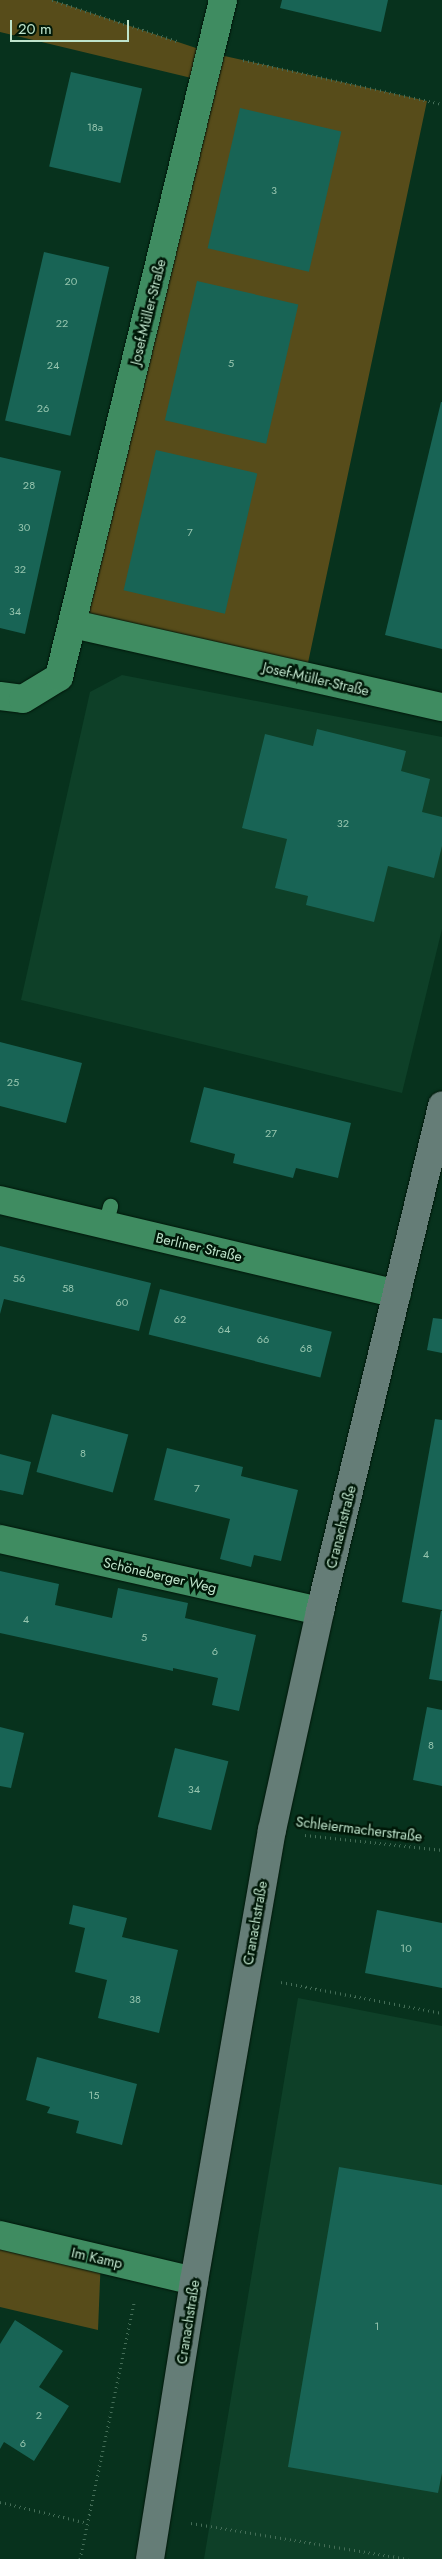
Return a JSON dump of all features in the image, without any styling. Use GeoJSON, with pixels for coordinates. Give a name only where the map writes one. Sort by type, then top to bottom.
{"type":"FeatureCollection","features":[{"type":"Feature","properties":{"kind":"street","name":"Josef-Müller-Straße"},"geometry":{"type":"LineString","coordinates":[[0,696],[23,699],[60,677],[223,0]]}},
{"type":"Feature","properties":{"kind":"street","name":"Josef-Müller-Straße"},"geometry":{"type":"LineString","coordinates":[[73,624],[442,707]]}},
{"type":"Feature","properties":{"kind":"street","name":"Cranachstraße"},"geometry":{"type":"LineString","coordinates":[[150,2559],[194,2281],[272,1830],[320,1611],[397,1294],[435,1167],[442,1106]]}},
{"type":"Feature","properties":{"kind":"street","name":"Berliner Straße"},"geometry":{"type":"LineString","coordinates":[[0,1200],[107,1215],[397,1294]]}},
{"type":"Feature","properties":{"kind":"street","name":"Schöneberger Weg"},"geometry":{"type":"LineString","coordinates":[[0,1539],[320,1611]]}},
{"type":"Feature","properties":{"kind":"street","name":"Im Kamp"},"geometry":{"type":"LineString","coordinates":[[0,2236],[194,2281]]}},
{"type":"Feature","properties":{"kind":"path","name":"Schleiermacherstraße"},"geometry":{"type":"LineString","coordinates":[[272,1830],[341,1840],[442,1850]]}},
{"type":"Feature","properties":{"kind":"path"},"geometry":{"type":"LineString","coordinates":[[246,1975],[442,2013]]}},
{"type":"Feature","properties":{"kind":"path"},"geometry":{"type":"LineString","coordinates":[[80,2559],[141,2268]]}},
{"type":"Feature","properties":{"kind":"path"},"geometry":{"type":"LineString","coordinates":[[0,2502],[88,2523]]}},
{"type":"Feature","properties":{"kind":"path"},"geometry":{"type":"LineString","coordinates":[[158,2518],[408,2559]]}},
{"type":"Feature","properties":{"kind":"shaded area"},"geometry":{"type":"Polygon","coordinates":[[[0,0],[52,0],[211,53],[427,101],[305,677],[73,624],[204,81],[0,32],[0,0]]]}},
{"type":"Feature","properties":{"kind":"shaded area"},"geometry":{"type":"Polygon","coordinates":[[[122,675],[442,737],[442,929],[402,1093],[21,1000],[90,692],[122,675]]]}},
{"type":"Feature","properties":{"kind":"shaded area"},"geometry":{"type":"Polygon","coordinates":[[[298,1998],[442,2026],[442,2559],[204,2559],[298,1998]]]}},
{"type":"Feature","properties":{"kind":"shaded area"},"geometry":{"type":"Polygon","coordinates":[[[0,2233],[101,2256],[98,2330],[0,2307],[0,2233]]]}},
{"type":"Feature","properties":{"kind":"building"},"geometry":{"type":"Polygon","coordinates":[[[282,0],[388,0],[381,32],[280,8],[282,0]]]}},
{"type":"Feature","properties":{"kind":"building"},"geometry":{"type":"Polygon","coordinates":[[[71,72],[142,88],[120,183],[49,167],[71,72]]]}},
{"type":"Feature","properties":{"kind":"building"},"geometry":{"type":"Polygon","coordinates":[[[240,108],[341,131],[309,272],[208,248],[240,108]]]}},
{"type":"Feature","properties":{"kind":"building"},"geometry":{"type":"Polygon","coordinates":[[[44,252],[109,267],[70,436],[5,421],[44,252]]]}},
{"type":"Feature","properties":{"kind":"building"},"geometry":{"type":"Polygon","coordinates":[[[197,281],[298,304],[266,444],[165,420],[197,281]]]}},
{"type":"Feature","properties":{"kind":"building"},"geometry":{"type":"Polygon","coordinates":[[[442,402],[442,649],[385,635],[442,402]]]}},
{"type":"Feature","properties":{"kind":"building"},"geometry":{"type":"Polygon","coordinates":[[[156,450],[257,473],[225,614],[124,590],[156,450]]]}},
{"type":"Feature","properties":{"kind":"building"},"geometry":{"type":"Polygon","coordinates":[[[0,457],[61,471],[25,634],[0,628],[0,457]]]}},
{"type":"Feature","properties":{"kind":"building"},"geometry":{"type":"Polygon","coordinates":[[[317,729],[406,751],[401,771],[430,779],[422,812],[442,817],[442,846],[434,878],[388,866],[374,922],[306,905],[308,896],[275,888],[287,839],[242,828],[265,734],[313,746],[317,729]]]}},
{"type":"Feature","properties":{"kind":"building"},"geometry":{"type":"Polygon","coordinates":[[[0,1042],[82,1063],[66,1123],[0,1106],[0,1042]]]}},
{"type":"Feature","properties":{"kind":"building"},"geometry":{"type":"Polygon","coordinates":[[[204,1087],[351,1123],[338,1178],[296,1168],[293,1178],[233,1163],[235,1154],[190,1142],[204,1087]]]}},
{"type":"Feature","properties":{"kind":"building"},"geometry":{"type":"Polygon","coordinates":[[[0,1246],[151,1283],[139,1331],[4,1299],[0,1314],[0,1246]]]}},
{"type":"Feature","properties":{"kind":"building"},"geometry":{"type":"Polygon","coordinates":[[[160,1289],[332,1332],[320,1377],[149,1335],[160,1289]]]}},
{"type":"Feature","properties":{"kind":"building"},"geometry":{"type":"Polygon","coordinates":[[[433,1318],[442,1319],[442,1353],[427,1350],[433,1318]]]}},
{"type":"Feature","properties":{"kind":"building"},"geometry":{"type":"Polygon","coordinates":[[[52,1414],[128,1434],[113,1492],[36,1472],[52,1414]]]}},
{"type":"Feature","properties":{"kind":"building"},"geometry":{"type":"Polygon","coordinates":[[[435,1419],[442,1420],[442,1610],[402,1602],[435,1419]]]}},
{"type":"Feature","properties":{"kind":"building"},"geometry":{"type":"Polygon","coordinates":[[[167,1448],[243,1467],[241,1476],[298,1490],[281,1561],[254,1555],[251,1567],[220,1559],[230,1519],[154,1500],[167,1448]]]}},
{"type":"Feature","properties":{"kind":"building"},"geometry":{"type":"Polygon","coordinates":[[[0,1454],[31,1462],[23,1495],[0,1490],[0,1454]]]}},
{"type":"Feature","properties":{"kind":"building"},"geometry":{"type":"Polygon","coordinates":[[[0,1571],[59,1584],[55,1605],[112,1618],[118,1588],[188,1603],[185,1618],[256,1635],[239,1711],[212,1705],[218,1678],[173,1668],[173,1671],[0,1633],[0,1571]]]}},
{"type":"Feature","properties":{"kind":"building"},"geometry":{"type":"Polygon","coordinates":[[[442,1611],[442,1681],[429,1679],[442,1611]]]}},
{"type":"Feature","properties":{"kind":"building"},"geometry":{"type":"Polygon","coordinates":[[[427,1707],[442,1710],[442,1786],[413,1780],[427,1707]]]}},
{"type":"Feature","properties":{"kind":"building"},"geometry":{"type":"Polygon","coordinates":[[[0,1727],[24,1733],[11,1788],[0,1786],[0,1727]]]}},
{"type":"Feature","properties":{"kind":"building"},"geometry":{"type":"Polygon","coordinates":[[[175,1748],[228,1761],[211,1830],[158,1817],[175,1748]]]}},
{"type":"Feature","properties":{"kind":"building"},"geometry":{"type":"Polygon","coordinates":[[[73,1905],[127,1918],[122,1937],[178,1950],[159,2033],[98,2018],[107,1980],[75,1972],[85,1928],[69,1924],[73,1905]]]}},
{"type":"Feature","properties":{"kind":"building"},"geometry":{"type":"Polygon","coordinates":[[[377,1910],[442,1923],[442,1988],[365,1973],[377,1910]]]}},
{"type":"Feature","properties":{"kind":"building"},"geometry":{"type":"Polygon","coordinates":[[[37,2057],[137,2084],[122,2145],[76,2133],[79,2121],[47,2113],[50,2107],[26,2100],[37,2057]]]}},
{"type":"Feature","properties":{"kind":"building"},"geometry":{"type":"Polygon","coordinates":[[[339,2167],[442,2185],[442,2473],[438,2493],[288,2467],[339,2167]]]}},
{"type":"Feature","properties":{"kind":"building"},"geometry":{"type":"Polygon","coordinates":[[[15,2320],[63,2351],[39,2387],[69,2406],[34,2461],[4,2442],[0,2449],[0,2344],[15,2320]]]}}]}
